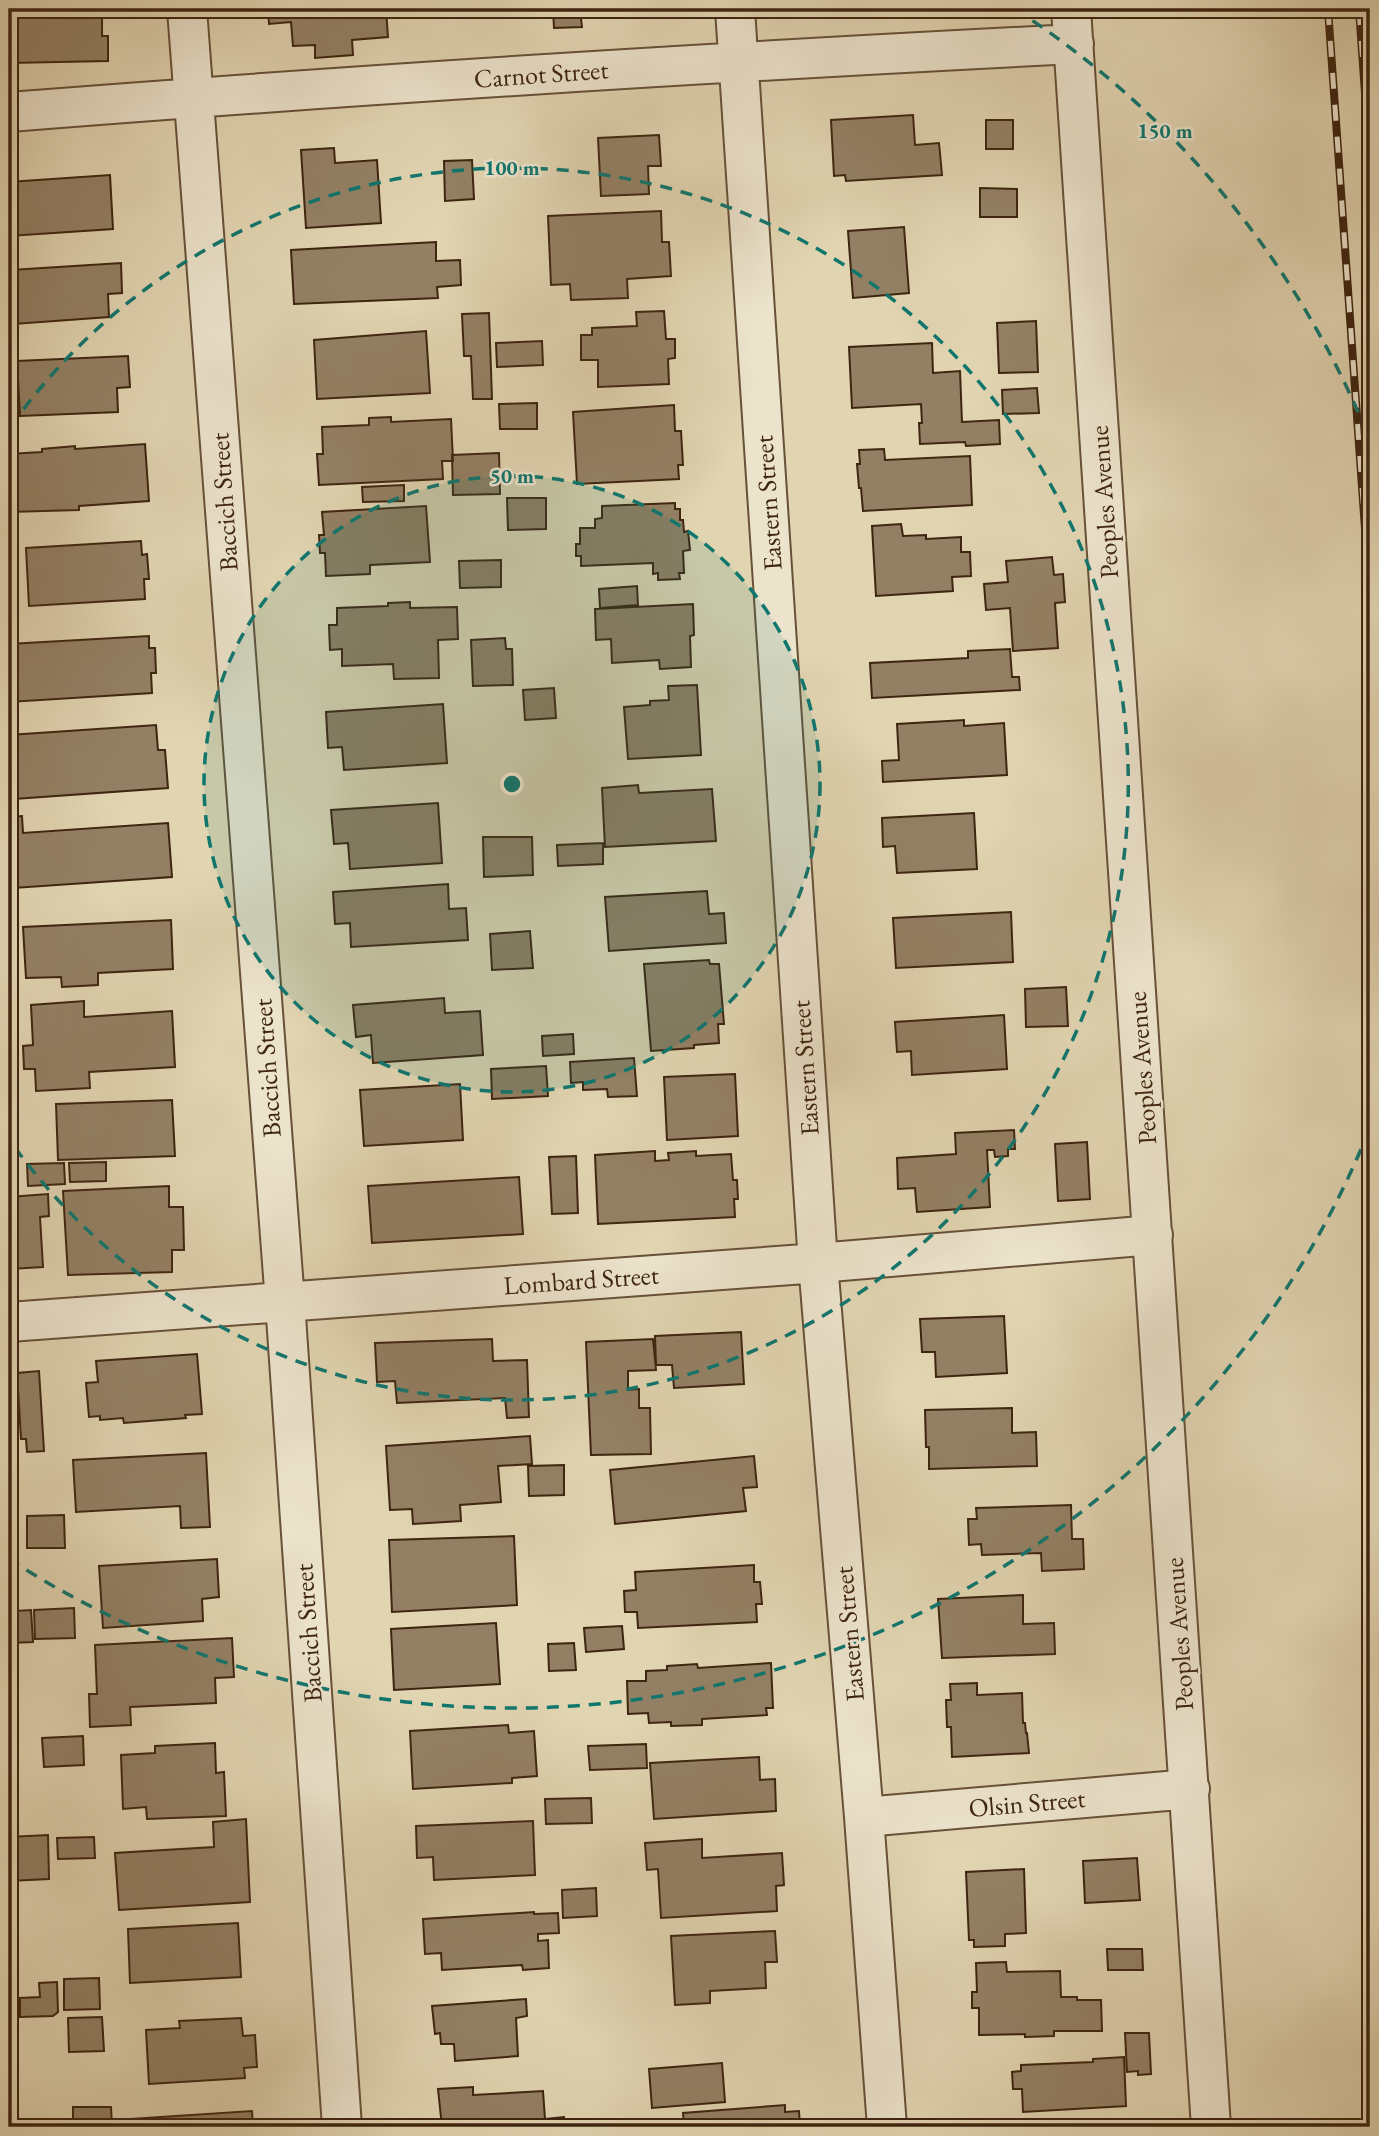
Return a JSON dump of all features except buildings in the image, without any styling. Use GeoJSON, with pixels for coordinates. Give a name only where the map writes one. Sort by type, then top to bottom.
{"type":"FeatureCollection","features":[{"type":"Feature","properties":{"kind":"street","name":"Baccich Street"},"geometry":{"type":"LineString","coordinates":[[187,9],[285,1302],[342,2127]]}},
{"type":"Feature","properties":{"kind":"street","name":"Eastern Street"},"geometry":{"type":"LineString","coordinates":[[735,9],[818,1264],[887,2127]]}},
{"type":"Feature","properties":{"kind":"street","name":"Carnot Street"},"geometry":{"type":"LineString","coordinates":[[9,112],[738,61],[1073,26]]}},
{"type":"Feature","properties":{"kind":"street","name":"Peoples Avenue"},"geometry":{"type":"LineString","coordinates":[[1073,26],[1211,2127]]}},
{"type":"Feature","properties":{"kind":"street","name":"Lombard Street"},"geometry":{"type":"LineString","coordinates":[[9,1322],[818,1264],[1153,1235]]}},
{"type":"Feature","properties":{"kind":"street","name":"Olsin Street"},"geometry":{"type":"LineString","coordinates":[[864,1817],[1190,1789]]}},
{"type":"Feature","properties":{"kind":"railway"},"geometry":{"type":"LineString","coordinates":[[1328,9],[1370,599]]}},
{"type":"Feature","properties":{"kind":"railway"},"geometry":{"type":"LineString","coordinates":[[1359,9],[1370,163]]}}]}
